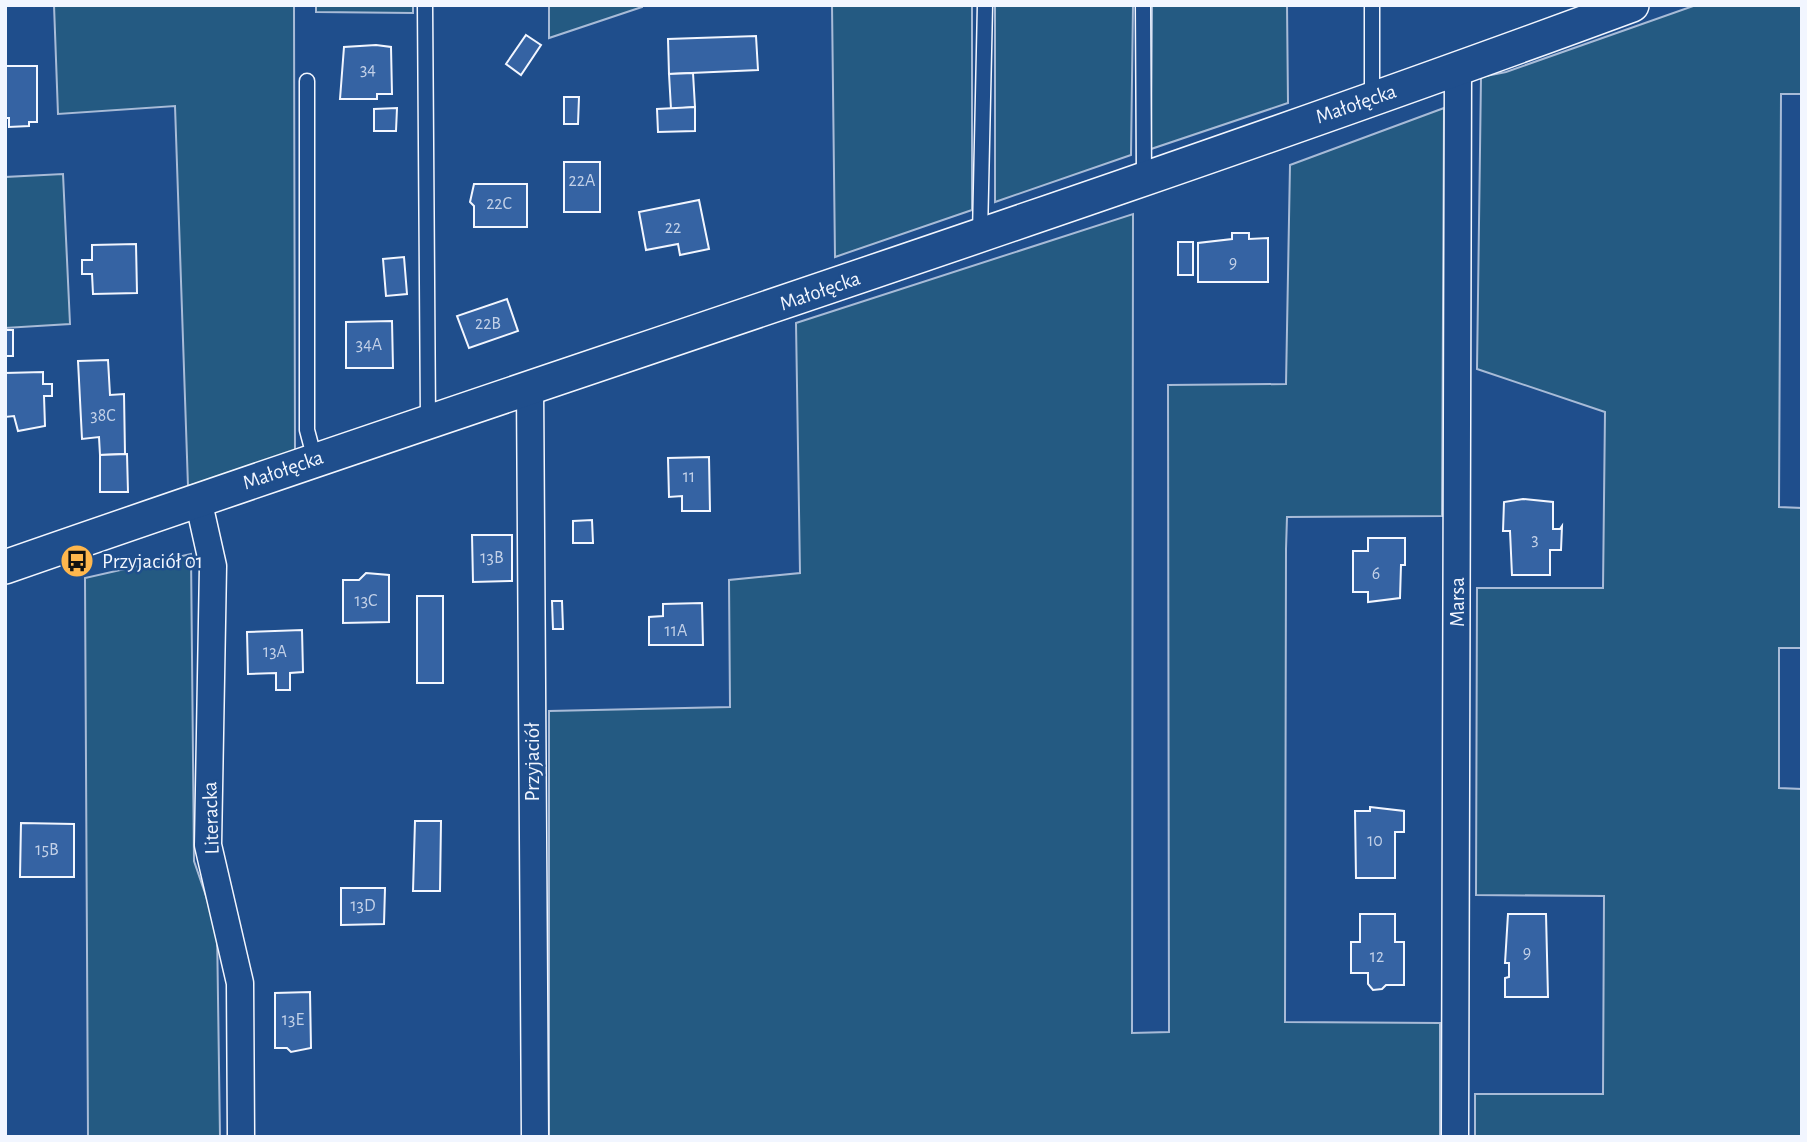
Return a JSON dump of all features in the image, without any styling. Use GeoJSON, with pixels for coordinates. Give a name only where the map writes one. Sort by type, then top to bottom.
{"type":"FeatureCollection","features":[{"type":"Feature","properties":{"kind":"street","name":"Małołęcka"},"geometry":{"type":"LineString","coordinates":[[5,567],[428,420],[980,236],[1372,99],[1616,8]]}},
{"type":"Feature","properties":{"kind":"street","name":"Marsa"},"geometry":{"type":"LineString","coordinates":[[1455,1137],[1458,67]]}},
{"type":"Feature","properties":{"kind":"street","name":"Przyjaciół"},"geometry":{"type":"LineString","coordinates":[[530,386],[535,1137]]}},
{"type":"Feature","properties":{"kind":"street","name":"Literacka"},"geometry":{"type":"LineString","coordinates":[[198,499],[213,566],[208,845],[240,983],[241,1137]]}},
{"type":"Feature","properties":{"kind":"lane"},"geometry":{"type":"LineString","coordinates":[[425,5],[428,420]]}},
{"type":"Feature","properties":{"kind":"lane"},"geometry":{"type":"LineString","coordinates":[[980,236],[985,5]]}},
{"type":"Feature","properties":{"kind":"lane"},"geometry":{"type":"LineString","coordinates":[[1143,5],[1144,178]]}},
{"type":"Feature","properties":{"kind":"lane"},"geometry":{"type":"LineString","coordinates":[[1372,5],[1372,99]]}},
{"type":"Feature","properties":{"kind":"lane"},"geometry":{"type":"LineString","coordinates":[[307,81],[307,430],[315,460]]}},
{"type":"Feature","properties":{"kind":"shaded area"},"geometry":{"type":"Polygon","coordinates":[[[54,5],[294,5],[295,456],[188,486],[175,106],[58,114],[54,5]]]}},
{"type":"Feature","properties":{"kind":"shaded area"},"geometry":{"type":"Polygon","coordinates":[[[316,5],[413,5],[413,13],[316,12],[316,5]]]}},
{"type":"Feature","properties":{"kind":"shaded area"},"geometry":{"type":"Polygon","coordinates":[[[549,5],[642,5],[642,7],[549,38],[549,5]]]}},
{"type":"Feature","properties":{"kind":"shaded area"},"geometry":{"type":"Polygon","coordinates":[[[832,5],[972,5],[972,210],[835,257],[832,5]]]}},
{"type":"Feature","properties":{"kind":"shaded area"},"geometry":{"type":"Polygon","coordinates":[[[995,5],[1133,5],[1131,155],[995,202],[995,5]]]}},
{"type":"Feature","properties":{"kind":"shaded area"},"geometry":{"type":"Polygon","coordinates":[[[1152,5],[1287,5],[1288,103],[1151,149],[1152,5]]]}},
{"type":"Feature","properties":{"kind":"shaded area"},"geometry":{"type":"Polygon","coordinates":[[[1696,5],[1802,5],[1802,94],[1781,94],[1779,507],[1802,508],[1802,648],[1779,648],[1779,788],[1802,789],[1802,1137],[1475,1137],[1475,1094],[1603,1094],[1604,896],[1476,895],[1477,588],[1603,588],[1605,412],[1477,369],[1481,77],[1506,72],[1696,5]]]}},
{"type":"Feature","properties":{"kind":"shaded area"},"geometry":{"type":"Polygon","coordinates":[[[1444,108],[1442,516],[1287,517],[1286,549],[1285,1022],[1440,1023],[1440,1137],[549,1137],[549,711],[730,707],[729,580],[800,573],[796,323],[1133,214],[1132,1033],[1169,1032],[1168,385],[1286,384],[1290,165],[1444,108]]]}},
{"type":"Feature","properties":{"kind":"shaded area"},"geometry":{"type":"Polygon","coordinates":[[[63,174],[70,324],[5,328],[5,177],[63,174]]]}},
{"type":"Feature","properties":{"kind":"shaded area"},"geometry":{"type":"Polygon","coordinates":[[[191,554],[194,861],[217,928],[220,1137],[88,1137],[85,578],[191,554]]]}},
{"type":"Feature","properties":{"kind":"building"},"geometry":{"type":"Polygon","coordinates":[[[526,35],[541,45],[521,75],[506,64],[526,35]]]}},
{"type":"Feature","properties":{"kind":"building"},"geometry":{"type":"Polygon","coordinates":[[[756,36],[758,70],[669,74],[668,39],[756,36]]]}},
{"type":"Feature","properties":{"kind":"building"},"geometry":{"type":"Polygon","coordinates":[[[344,47],[391,47],[392,94],[377,94],[377,99],[340,99],[344,47]]]}},
{"type":"Feature","properties":{"kind":"building"},"geometry":{"type":"Polygon","coordinates":[[[5,66],[37,66],[37,122],[29,122],[29,126],[9,127],[9,118],[5,118],[5,66]]]}},
{"type":"Feature","properties":{"kind":"building"},"geometry":{"type":"Polygon","coordinates":[[[693,73],[695,107],[671,109],[669,74],[693,73]]]}},
{"type":"Feature","properties":{"kind":"building"},"geometry":{"type":"Polygon","coordinates":[[[564,97],[579,97],[578,124],[564,124],[564,97]]]}},
{"type":"Feature","properties":{"kind":"building"},"geometry":{"type":"Polygon","coordinates":[[[695,107],[695,131],[658,132],[657,109],[695,107]]]}},
{"type":"Feature","properties":{"kind":"building"},"geometry":{"type":"Polygon","coordinates":[[[397,108],[396,131],[374,131],[374,109],[397,108]]]}},
{"type":"Feature","properties":{"kind":"building"},"geometry":{"type":"Polygon","coordinates":[[[564,162],[600,162],[600,212],[564,212],[564,162]]]}},
{"type":"Feature","properties":{"kind":"building"},"geometry":{"type":"Polygon","coordinates":[[[474,184],[527,184],[527,227],[474,227],[474,206],[470,202],[474,184]]]}},
{"type":"Feature","properties":{"kind":"building"},"geometry":{"type":"Polygon","coordinates":[[[699,200],[709,249],[680,255],[678,244],[646,250],[639,212],[699,200]]]}},
{"type":"Feature","properties":{"kind":"building"},"geometry":{"type":"Polygon","coordinates":[[[1232,233],[1249,233],[1249,239],[1268,238],[1268,282],[1198,282],[1198,243],[1232,239],[1232,233]]]}},
{"type":"Feature","properties":{"kind":"building"},"geometry":{"type":"Polygon","coordinates":[[[1178,242],[1193,242],[1193,275],[1178,275],[1178,242]]]}},
{"type":"Feature","properties":{"kind":"building"},"geometry":{"type":"Polygon","coordinates":[[[136,244],[137,293],[93,294],[92,274],[82,274],[82,260],[92,260],[92,245],[136,244]]]}},
{"type":"Feature","properties":{"kind":"building"},"geometry":{"type":"Polygon","coordinates":[[[404,257],[407,294],[386,296],[383,259],[404,257]]]}},
{"type":"Feature","properties":{"kind":"building"},"geometry":{"type":"Polygon","coordinates":[[[507,299],[518,331],[469,348],[457,316],[507,299]]]}},
{"type":"Feature","properties":{"kind":"building"},"geometry":{"type":"Polygon","coordinates":[[[392,321],[393,368],[346,368],[346,322],[392,321]]]}},
{"type":"Feature","properties":{"kind":"building"},"geometry":{"type":"Polygon","coordinates":[[[5,330],[13,330],[13,356],[5,356],[5,330]]]}},
{"type":"Feature","properties":{"kind":"building"},"geometry":{"type":"Polygon","coordinates":[[[108,360],[110,395],[124,394],[125,454],[100,455],[99,437],[82,439],[78,361],[108,360]]]}},
{"type":"Feature","properties":{"kind":"building"},"geometry":{"type":"Polygon","coordinates":[[[43,372],[43,384],[52,384],[52,396],[44,396],[45,426],[18,431],[14,416],[5,417],[5,373],[43,372]]]}},
{"type":"Feature","properties":{"kind":"building"},"geometry":{"type":"Polygon","coordinates":[[[127,454],[128,492],[100,492],[100,455],[127,454]]]}},
{"type":"Feature","properties":{"kind":"building"},"geometry":{"type":"Polygon","coordinates":[[[709,457],[710,511],[682,511],[682,496],[669,497],[668,458],[709,457]]]}},
{"type":"Feature","properties":{"kind":"building"},"geometry":{"type":"Polygon","coordinates":[[[1523,499],[1553,502],[1553,529],[1560,529],[1562,526],[1561,550],[1550,550],[1550,575],[1512,575],[1510,531],[1503,531],[1504,502],[1523,499]]]}},
{"type":"Feature","properties":{"kind":"building"},"geometry":{"type":"Polygon","coordinates":[[[592,520],[593,543],[573,543],[573,521],[592,520]]]}},
{"type":"Feature","properties":{"kind":"building"},"geometry":{"type":"Polygon","coordinates":[[[472,535],[512,535],[512,581],[473,582],[472,535]]]}},
{"type":"Feature","properties":{"kind":"building"},"geometry":{"type":"Polygon","coordinates":[[[1368,538],[1405,538],[1405,565],[1401,565],[1400,598],[1368,602],[1368,592],[1353,592],[1353,551],[1368,551],[1368,538]]]}},
{"type":"Feature","properties":{"kind":"building"},"geometry":{"type":"Polygon","coordinates":[[[366,573],[389,575],[389,622],[343,623],[343,580],[359,580],[366,573]]]}},
{"type":"Feature","properties":{"kind":"building"},"geometry":{"type":"Polygon","coordinates":[[[417,596],[443,596],[443,683],[417,683],[417,596]]]}},
{"type":"Feature","properties":{"kind":"building"},"geometry":{"type":"Polygon","coordinates":[[[552,601],[562,601],[563,629],[553,629],[552,601]]]}},
{"type":"Feature","properties":{"kind":"building"},"geometry":{"type":"Polygon","coordinates":[[[702,603],[703,645],[649,645],[649,617],[663,616],[663,604],[702,603]]]}},
{"type":"Feature","properties":{"kind":"building"},"geometry":{"type":"Polygon","coordinates":[[[302,630],[303,672],[290,673],[290,690],[276,690],[276,673],[248,674],[247,632],[302,630]]]}},
{"type":"Feature","properties":{"kind":"building"},"geometry":{"type":"Polygon","coordinates":[[[1370,807],[1404,811],[1404,832],[1395,832],[1395,878],[1356,878],[1355,811],[1370,811],[1370,807]]]}},
{"type":"Feature","properties":{"kind":"building"},"geometry":{"type":"Polygon","coordinates":[[[415,821],[441,821],[440,891],[413,891],[415,821]]]}},
{"type":"Feature","properties":{"kind":"building"},"geometry":{"type":"Polygon","coordinates":[[[21,823],[74,824],[74,877],[20,877],[21,823]]]}},
{"type":"Feature","properties":{"kind":"building"},"geometry":{"type":"Polygon","coordinates":[[[341,888],[385,888],[384,924],[341,925],[341,888]]]}},
{"type":"Feature","properties":{"kind":"building"},"geometry":{"type":"Polygon","coordinates":[[[1360,914],[1395,914],[1395,942],[1404,942],[1404,985],[1386,985],[1382,989],[1373,990],[1368,984],[1368,973],[1351,973],[1351,942],[1360,942],[1360,914]]]}},
{"type":"Feature","properties":{"kind":"building"},"geometry":{"type":"Polygon","coordinates":[[[1508,914],[1546,914],[1548,997],[1505,997],[1505,978],[1509,977],[1509,963],[1505,963],[1508,914]]]}},
{"type":"Feature","properties":{"kind":"building"},"geometry":{"type":"Polygon","coordinates":[[[310,992],[311,1048],[291,1052],[287,1048],[275,1048],[275,993],[310,992]]]}},
{"type":"Feature","properties":{"kind":"place","name":"Przyjaciół 01"},"geometry":{"type":"Point","coordinates":[77,561]}}]}
